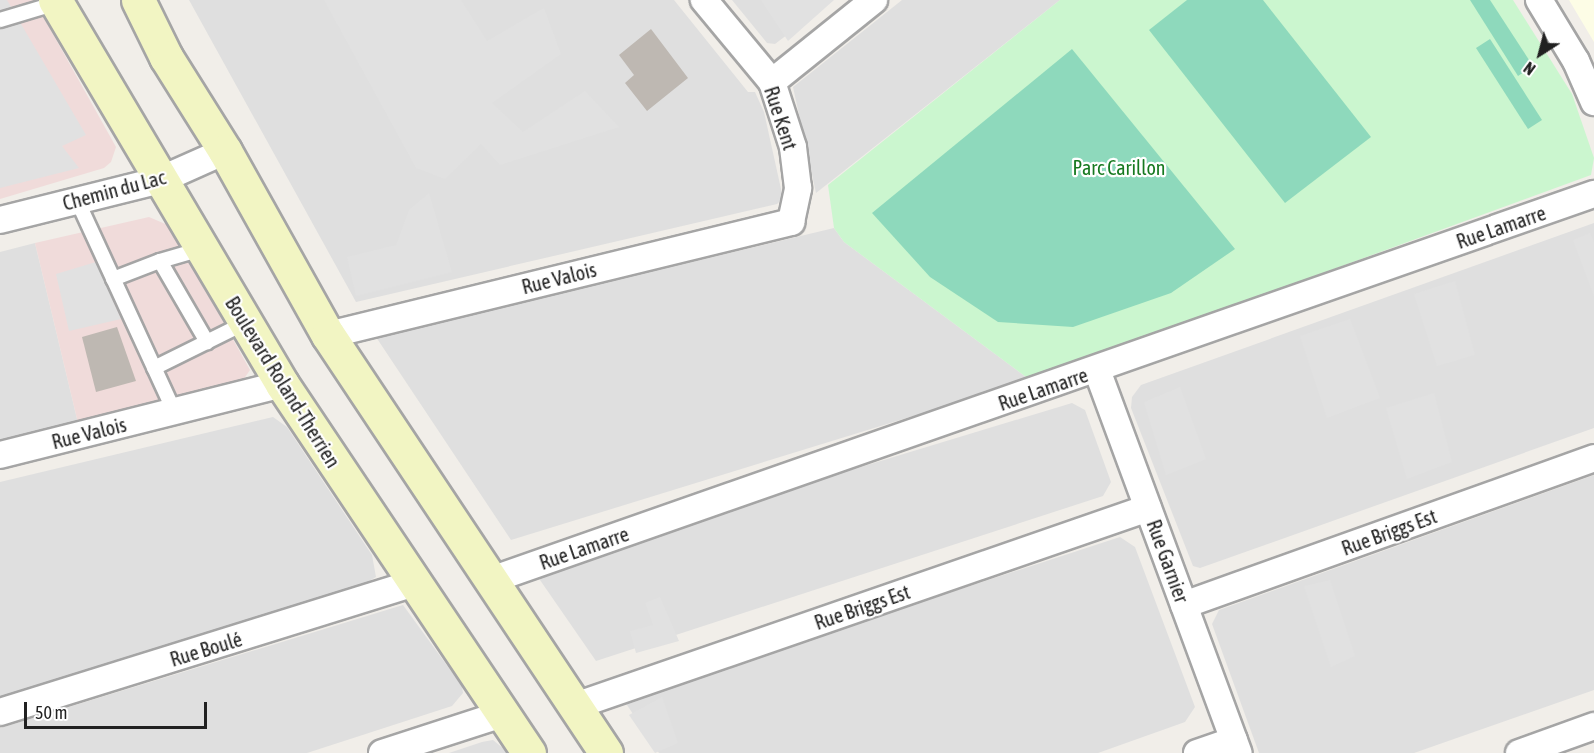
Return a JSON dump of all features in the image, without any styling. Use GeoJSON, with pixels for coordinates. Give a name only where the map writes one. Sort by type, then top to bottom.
{"type":"FeatureCollection","features":[{"type":"Feature","properties":{"kind":"main road"},"geometry":{"type":"LineString","coordinates":[[138,0],[166,57],[225,151],[328,335],[606,753]]}},
{"type":"Feature","properties":{"kind":"main road","name":"Boulevard Roland-Therrien"},"geometry":{"type":"LineString","coordinates":[[56,2],[282,384],[412,585],[529,753]]}},
{"type":"Feature","properties":{"kind":"street","name":"Rue Kent"},"geometry":{"type":"LineString","coordinates":[[704,0],[772,82],[793,147],[797,178],[791,222]]}},
{"type":"Feature","properties":{"kind":"street"},"geometry":{"type":"LineString","coordinates":[[772,82],[874,0]]}},
{"type":"Feature","properties":{"kind":"street"},"geometry":{"type":"LineString","coordinates":[[1539,0],[1576,61],[1594,102]]}},
{"type":"Feature","properties":{"kind":"street","name":"Chemin du Lac"},"geometry":{"type":"LineString","coordinates":[[0,220],[160,180],[225,151]]}},
{"type":"Feature","properties":{"kind":"street","name":"Rue Lamarre"},"geometry":{"type":"LineString","coordinates":[[491,580],[1097,370],[1594,194]]}},
{"type":"Feature","properties":{"kind":"street","name":"Rue Valois"},"geometry":{"type":"LineString","coordinates":[[328,335],[791,222]]}},
{"type":"Feature","properties":{"kind":"street","name":"Rue Garnier"},"geometry":{"type":"LineString","coordinates":[[1097,370],[1236,747]]}},
{"type":"Feature","properties":{"kind":"street","name":"Rue Valois"},"geometry":{"type":"LineString","coordinates":[[0,455],[282,384]]}},
{"type":"Feature","properties":{"kind":"street","name":"Rue Briggs Est"},"geometry":{"type":"LineString","coordinates":[[1184,605],[1594,458]]}},
{"type":"Feature","properties":{"kind":"street","name":"Rue Briggs Est"},"geometry":{"type":"LineString","coordinates":[[575,706],[1148,508]]}},
{"type":"Feature","properties":{"kind":"street","name":"Rue Boulé"},"geometry":{"type":"LineString","coordinates":[[0,712],[412,585]]}},
{"type":"Feature","properties":{"kind":"street"},"geometry":{"type":"LineString","coordinates":[[382,753],[503,714]]}},
{"type":"Feature","properties":{"kind":"street"},"geometry":{"type":"LineString","coordinates":[[1519,753],[1594,726]]}},
{"type":"Feature","properties":{"kind":"street"},"geometry":{"type":"LineString","coordinates":[[1197,753],[1236,747]]}},
{"type":"Feature","properties":{"kind":"lane"},"geometry":{"type":"LineString","coordinates":[[0,20],[56,2]]}},
{"type":"Feature","properties":{"kind":"lane"},"geometry":{"type":"LineString","coordinates":[[77,200],[174,411]]}},
{"type":"Feature","properties":{"kind":"lane"},"geometry":{"type":"LineString","coordinates":[[113,279],[160,261],[201,249]]}},
{"type":"Feature","properties":{"kind":"lane"},"geometry":{"type":"LineString","coordinates":[[160,261],[207,342]]}},
{"type":"Feature","properties":{"kind":"lane"},"geometry":{"type":"LineString","coordinates":[[154,368],[245,323]]}},
{"type":"Feature","properties":{"kind":"shaded area"},"geometry":{"type":"Polygon","coordinates":[[[0,0],[34,0],[116,147],[111,162],[104,168],[0,199],[0,0]]]}},
{"type":"Feature","properties":{"kind":"shaded area"},"geometry":{"type":"Polygon","coordinates":[[[0,0],[7,0],[86,135],[62,146],[79,168],[0,188],[0,0]]]}},
{"type":"Feature","properties":{"kind":"shaded area"},"geometry":{"type":"Polygon","coordinates":[[[189,0],[674,0],[748,92],[755,92],[764,112],[783,198],[777,204],[356,302],[189,0]]]}},
{"type":"Feature","properties":{"kind":"shaded area"},"geometry":{"type":"Polygon","coordinates":[[[324,0],[461,0],[487,41],[544,8],[561,54],[492,103],[523,132],[585,91],[619,127],[500,165],[481,144],[445,179],[416,168],[324,0]]]}},
{"type":"Feature","properties":{"kind":"shaded area"},"geometry":{"type":"Polygon","coordinates":[[[732,0],[833,0],[775,44],[767,43],[732,0]]]}},
{"type":"Feature","properties":{"kind":"shaded area"},"geometry":{"type":"Polygon","coordinates":[[[761,0],[834,0],[788,41],[761,0]]]}},
{"type":"Feature","properties":{"kind":"shaded area"},"geometry":{"type":"Polygon","coordinates":[[[902,0],[1060,0],[816,193],[793,87],[902,0]]]}},
{"type":"Feature","properties":{"kind":"shaded area"},"geometry":{"type":"Polygon","coordinates":[[[1569,0],[1594,0],[1594,42],[1569,0]]]}},
{"type":"Feature","properties":{"kind":"shaded area"},"geometry":{"type":"Polygon","coordinates":[[[429,193],[452,272],[356,296],[347,257],[396,245],[409,210],[429,193]]]}},
{"type":"Feature","properties":{"kind":"shaded area"},"geometry":{"type":"Polygon","coordinates":[[[149,217],[170,226],[250,370],[241,383],[78,423],[35,243],[149,217]]]}},
{"type":"Feature","properties":{"kind":"shaded area"},"geometry":{"type":"Polygon","coordinates":[[[1594,223],[1594,428],[1200,568],[1193,566],[1131,408],[1132,397],[1141,385],[1594,223]]]}},
{"type":"Feature","properties":{"kind":"shaded area"},"geometry":{"type":"Polygon","coordinates":[[[834,228],[844,242],[1030,380],[511,540],[376,337],[834,228]]]}},
{"type":"Feature","properties":{"kind":"shaded area"},"geometry":{"type":"Polygon","coordinates":[[[1590,233],[1594,242],[1594,296],[1573,240],[1590,233]]]}},
{"type":"Feature","properties":{"kind":"shaded area"},"geometry":{"type":"Polygon","coordinates":[[[35,243],[78,423],[0,441],[0,252],[35,243]]]}},
{"type":"Feature","properties":{"kind":"shaded area"},"geometry":{"type":"Polygon","coordinates":[[[96,262],[121,319],[69,331],[56,274],[96,262]]]}},
{"type":"Feature","properties":{"kind":"shaded area"},"geometry":{"type":"Polygon","coordinates":[[[1455,281],[1475,355],[1437,366],[1414,294],[1455,281]]]}},
{"type":"Feature","properties":{"kind":"shaded area"},"geometry":{"type":"Polygon","coordinates":[[[1350,319],[1380,398],[1327,418],[1300,336],[1350,319]]]}},
{"type":"Feature","properties":{"kind":"shaded area"},"geometry":{"type":"Polygon","coordinates":[[[1180,387],[1206,459],[1166,475],[1144,402],[1180,387]]]}},
{"type":"Feature","properties":{"kind":"shaded area"},"geometry":{"type":"Polygon","coordinates":[[[1434,393],[1452,462],[1407,479],[1386,408],[1434,393]]]}},
{"type":"Feature","properties":{"kind":"shaded area"},"geometry":{"type":"Polygon","coordinates":[[[1072,403],[1085,410],[1111,482],[1103,496],[596,661],[531,567],[1072,403]]]}},
{"type":"Feature","properties":{"kind":"shaded area"},"geometry":{"type":"Polygon","coordinates":[[[273,417],[287,427],[372,555],[376,577],[359,587],[0,697],[0,482],[273,417]]]}},
{"type":"Feature","properties":{"kind":"shaded area"},"geometry":{"type":"Polygon","coordinates":[[[1594,475],[1594,690],[1414,753],[1259,753],[1212,624],[1219,610],[1594,475]]]}},
{"type":"Feature","properties":{"kind":"shaded area"},"geometry":{"type":"Polygon","coordinates":[[[1120,537],[1135,547],[1195,707],[1185,722],[1098,753],[659,753],[623,699],[1120,537]]]}},
{"type":"Feature","properties":{"kind":"shaded area"},"geometry":{"type":"Polygon","coordinates":[[[1330,580],[1355,656],[1331,667],[1304,586],[1330,580]]]}},
{"type":"Feature","properties":{"kind":"shaded area"},"geometry":{"type":"Polygon","coordinates":[[[660,597],[679,641],[636,653],[630,631],[653,625],[645,603],[660,597]]]}},
{"type":"Feature","properties":{"kind":"shaded area"},"geometry":{"type":"Polygon","coordinates":[[[403,605],[462,686],[463,693],[452,706],[307,753],[0,753],[0,728],[403,605]]]}},
{"type":"Feature","properties":{"kind":"shaded area"},"geometry":{"type":"Polygon","coordinates":[[[662,697],[678,743],[655,753],[629,715],[662,697]]]}},
{"type":"Feature","properties":{"kind":"shaded area"},"geometry":{"type":"Polygon","coordinates":[[[493,740],[509,753],[449,753],[482,742],[493,740]]]}},
{"type":"Feature","properties":{"kind":"green space","name":"Parc Carillon"},"geometry":{"type":"Polygon","coordinates":[[[1060,0],[1513,0],[1572,94],[1594,158],[1591,175],[1030,380],[844,242],[834,228],[828,185],[1060,0]]]}},
{"type":"Feature","properties":{"kind":"green space"},"geometry":{"type":"Polygon","coordinates":[[[1187,0],[1263,0],[1371,137],[1285,203],[1149,30],[1187,0]]]}},
{"type":"Feature","properties":{"kind":"green space"},"geometry":{"type":"Polygon","coordinates":[[[1470,0],[1490,0],[1533,66],[1518,76],[1470,0]]]}},
{"type":"Feature","properties":{"kind":"green space"},"geometry":{"type":"Polygon","coordinates":[[[1490,39],[1542,120],[1528,129],[1476,48],[1490,39]]]}},
{"type":"Feature","properties":{"kind":"green space"},"geometry":{"type":"Polygon","coordinates":[[[1072,49],[1235,249],[1171,293],[1073,327],[998,322],[930,277],[872,213],[1072,49]]]}},
{"type":"Feature","properties":{"kind":"building"},"geometry":{"type":"Polygon","coordinates":[[[651,29],[688,78],[647,111],[625,83],[634,75],[619,55],[651,29]]]}},
{"type":"Feature","properties":{"kind":"building"},"geometry":{"type":"Polygon","coordinates":[[[117,327],[136,381],[96,392],[82,337],[117,327]]]}}]}
